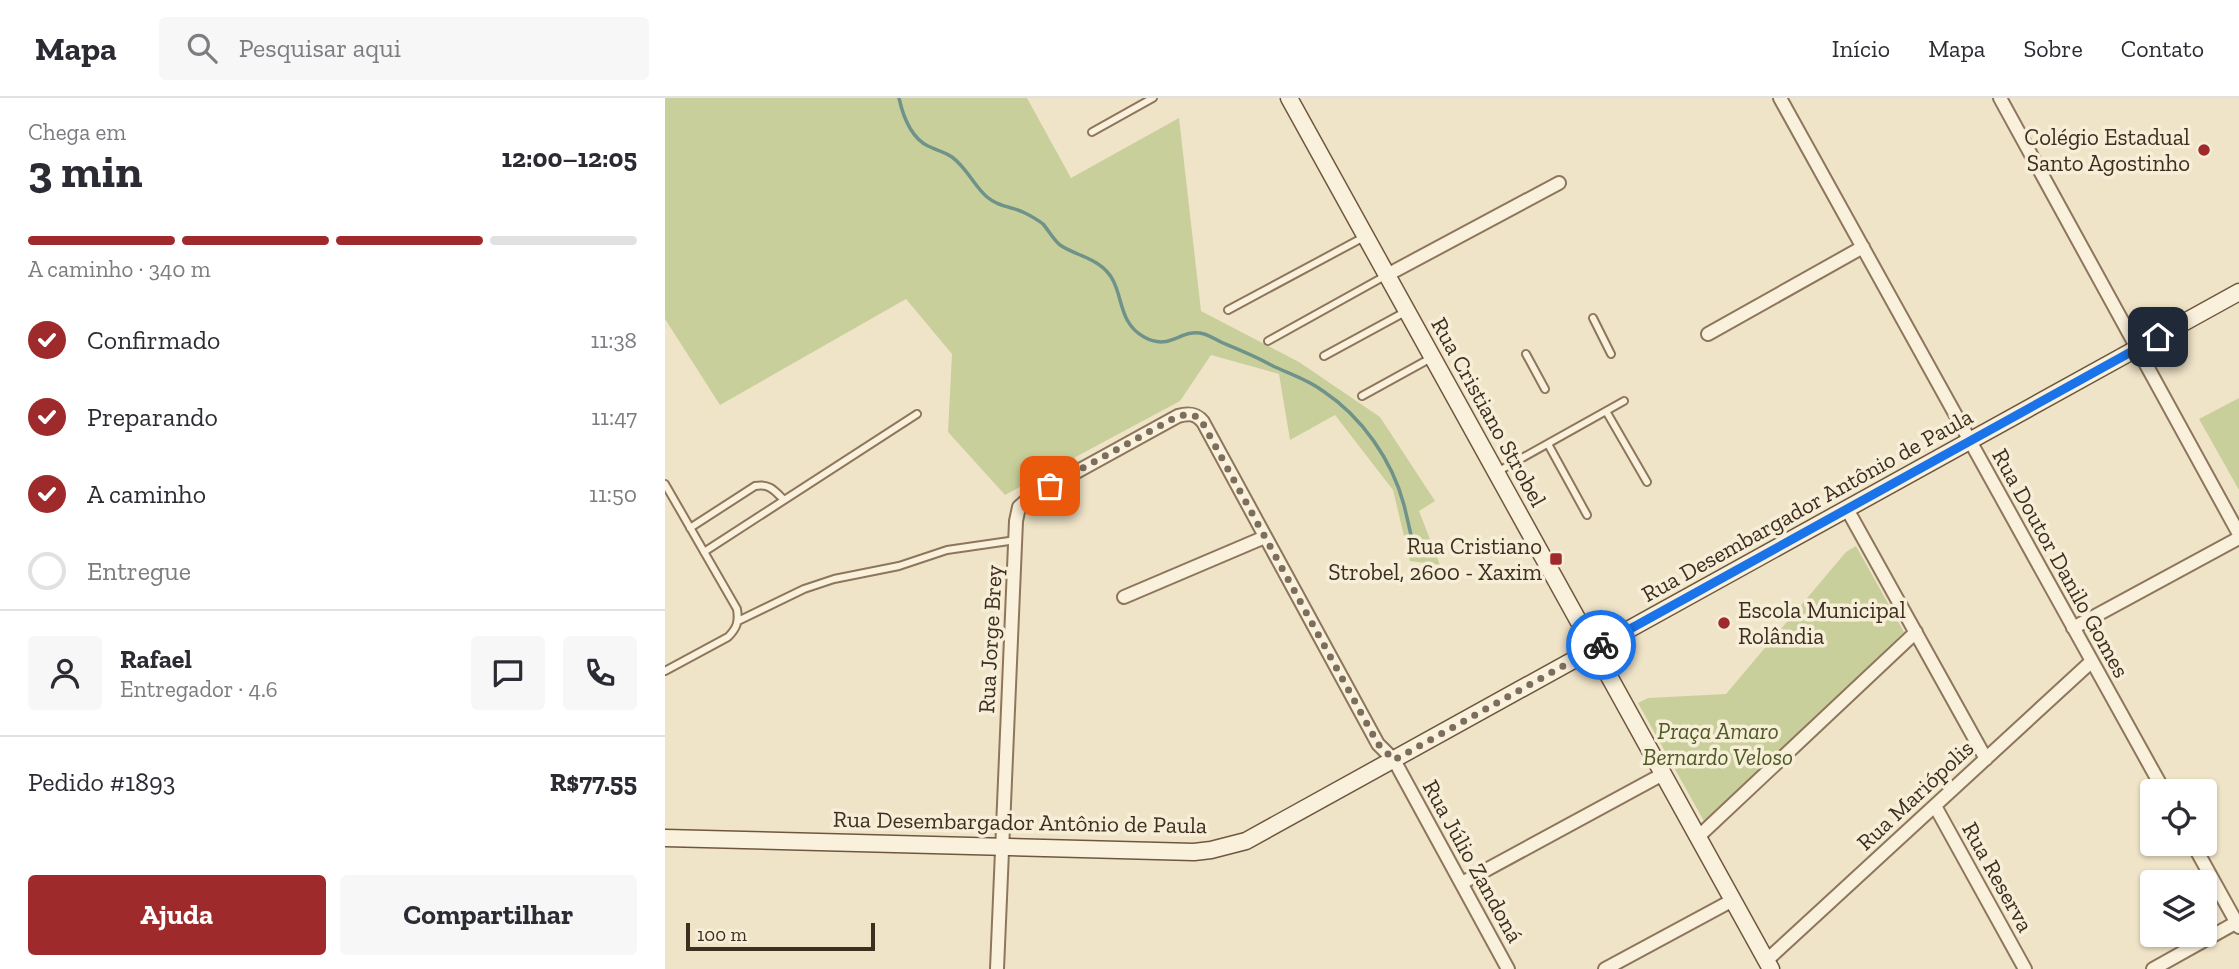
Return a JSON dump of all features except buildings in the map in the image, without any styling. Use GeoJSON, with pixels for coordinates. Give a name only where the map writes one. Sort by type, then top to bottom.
{"type":"FeatureCollection","features":[{"type":"Feature","properties":{"kind":"main road","name":"Rua Cristiano Strobel"},"geometry":{"type":"LineString","coordinates":[[1289,98],[1769,965]]}},
{"type":"Feature","properties":{"kind":"main road","name":"Rua Desembargador Antônio de Paula"},"geometry":{"type":"LineString","coordinates":[[665,838],[1194,852],[1211,850],[1254,837],[2239,292]]}},
{"type":"Feature","properties":{"kind":"street","name":"Rua Doutor Danilo Gomes"},"geometry":{"type":"LineString","coordinates":[[1780,98],[2157,779]]}},
{"type":"Feature","properties":{"kind":"street"},"geometry":{"type":"LineString","coordinates":[[2000,98],[2239,536],[2073,628]]}},
{"type":"Feature","properties":{"kind":"street"},"geometry":{"type":"LineString","coordinates":[[1387,275],[1559,183]]}},
{"type":"Feature","properties":{"kind":"street"},"geometry":{"type":"LineString","coordinates":[[1708,334],[1863,247]]}},
{"type":"Feature","properties":{"kind":"street","name":"Rua Júlio Zandoná"},"geometry":{"type":"LineString","coordinates":[[1190,414],[1203,422],[1378,744],[1394,760],[1508,969]]}},
{"type":"Feature","properties":{"kind":"street","name":"Rua Jorge Brey"},"geometry":{"type":"LineString","coordinates":[[997,969],[1017,513],[1023,502],[1178,416],[1190,414]]}},
{"type":"Feature","properties":{"kind":"street"},"geometry":{"type":"LineString","coordinates":[[1847,509],[1986,758]]}},
{"type":"Feature","properties":{"kind":"street"},"geometry":{"type":"LineString","coordinates":[[1124,597],[1265,537]]}},
{"type":"Feature","properties":{"kind":"street"},"geometry":{"type":"LineString","coordinates":[[1698,837],[1916,632]]}},
{"type":"Feature","properties":{"kind":"street","name":"Rua Mariópolis"},"geometry":{"type":"LineString","coordinates":[[1769,965],[2092,661]]}},
{"type":"Feature","properties":{"kind":"street"},"geometry":{"type":"LineString","coordinates":[[1461,883],[1663,774]]}},
{"type":"Feature","properties":{"kind":"street","name":"Rua Reserva"},"geometry":{"type":"LineString","coordinates":[[1935,806],[2025,969]]}},
{"type":"Feature","properties":{"kind":"street"},"geometry":{"type":"LineString","coordinates":[[2154,969],[2238,924],[2200,856]]}},
{"type":"Feature","properties":{"kind":"street"},"geometry":{"type":"LineString","coordinates":[[1605,969],[1733,900]]}},
{"type":"Feature","properties":{"kind":"lane"},"geometry":{"type":"LineString","coordinates":[[1092,132],[1153,98]]}},
{"type":"Feature","properties":{"kind":"lane"},"geometry":{"type":"LineString","coordinates":[[1228,310],[1366,236]]}},
{"type":"Feature","properties":{"kind":"lane"},"geometry":{"type":"LineString","coordinates":[[1268,341],[1387,275]]}},
{"type":"Feature","properties":{"kind":"lane"},"geometry":{"type":"LineString","coordinates":[[1324,356],[1407,311]]}},
{"type":"Feature","properties":{"kind":"lane"},"geometry":{"type":"LineString","coordinates":[[1593,318],[1611,354]]}},
{"type":"Feature","properties":{"kind":"lane"},"geometry":{"type":"LineString","coordinates":[[1526,354],[1545,389]]}},
{"type":"Feature","properties":{"kind":"lane"},"geometry":{"type":"LineString","coordinates":[[1362,396],[1433,358]]}},
{"type":"Feature","properties":{"kind":"lane"},"geometry":{"type":"LineString","coordinates":[[1496,473],[1624,401]]}},
{"type":"Feature","properties":{"kind":"lane"},"geometry":{"type":"LineString","coordinates":[[1606,411],[1647,482]]}},
{"type":"Feature","properties":{"kind":"lane"},"geometry":{"type":"LineString","coordinates":[[704,552],[917,414]]}},
{"type":"Feature","properties":{"kind":"lane"},"geometry":{"type":"LineString","coordinates":[[1548,444],[1587,515]]}},
{"type":"Feature","properties":{"kind":"lane"},"geometry":{"type":"LineString","coordinates":[[665,484],[737,609],[739,621],[736,630],[728,637],[665,671]]}},
{"type":"Feature","properties":{"kind":"lane"},"geometry":{"type":"LineString","coordinates":[[690,528],[755,486],[762,484],[771,487],[784,500]]}},
{"type":"Feature","properties":{"kind":"lane"},"geometry":{"type":"LineString","coordinates":[[739,621],[804,589],[834,579],[899,566],[947,550],[1016,540]]}},
{"type":"Feature","properties":{"kind":"green space"},"geometry":{"type":"Polygon","coordinates":[[[665,98],[1027,98],[1071,178],[1179,118],[1201,311],[1299,362],[1380,417],[1435,501],[1419,511],[1440,565],[1410,561],[1393,490],[1335,415],[1290,440],[1279,374],[1211,355],[1180,401],[1005,495],[948,432],[952,354],[906,299],[720,405],[665,319],[665,98]]]}},
{"type":"Feature","properties":{"kind":"green space"},"geometry":{"type":"Polygon","coordinates":[[[2239,398],[2239,490],[2199,419],[2239,398]]]}},
{"type":"Feature","properties":{"kind":"green space","name":"Praça Amaro Bernardo Veloso"},"geometry":{"type":"Polygon","coordinates":[[[1856,546],[1904,632],[1705,823],[1638,703],[1648,698],[1726,694],[1846,552],[1856,546]]]}},
{"type":"Feature","properties":{"kind":"waterway"},"geometry":{"type":"LineString","coordinates":[[899,98],[905,119],[916,137],[957,161],[987,197],[1037,220],[1060,245],[1093,261],[1107,272],[1128,321],[1144,337],[1162,342],[1189,334],[1207,335],[1317,387],[1350,413],[1374,441],[1392,472],[1404,505],[1415,552]]}},
{"type":"Feature","properties":{"kind":"way so far"},"geometry":{"type":"LineString","coordinates":[[1050,486],[1178,416],[1190,414],[1200,418],[1378,744],[1394,760],[1601,645]]}},
{"type":"Feature","properties":{"kind":"place","name":"Colégio Estadual Santo Agostinho"},"geometry":{"type":"Point","coordinates":[2204,150]}},
{"type":"Feature","properties":{"kind":"place","name":"Rua Cristiano Strobel, 2600 - Xaxim"},"geometry":{"type":"Point","coordinates":[1556,559]}},
{"type":"Feature","properties":{"kind":"place","name":"Escola Municipal Rolândia"},"geometry":{"type":"Point","coordinates":[1724,623]}},
{"type":"Feature","properties":{"kind":"route"},"geometry":{"type":"LineString","coordinates":[[1601,645],[2158,337]]}}]}
